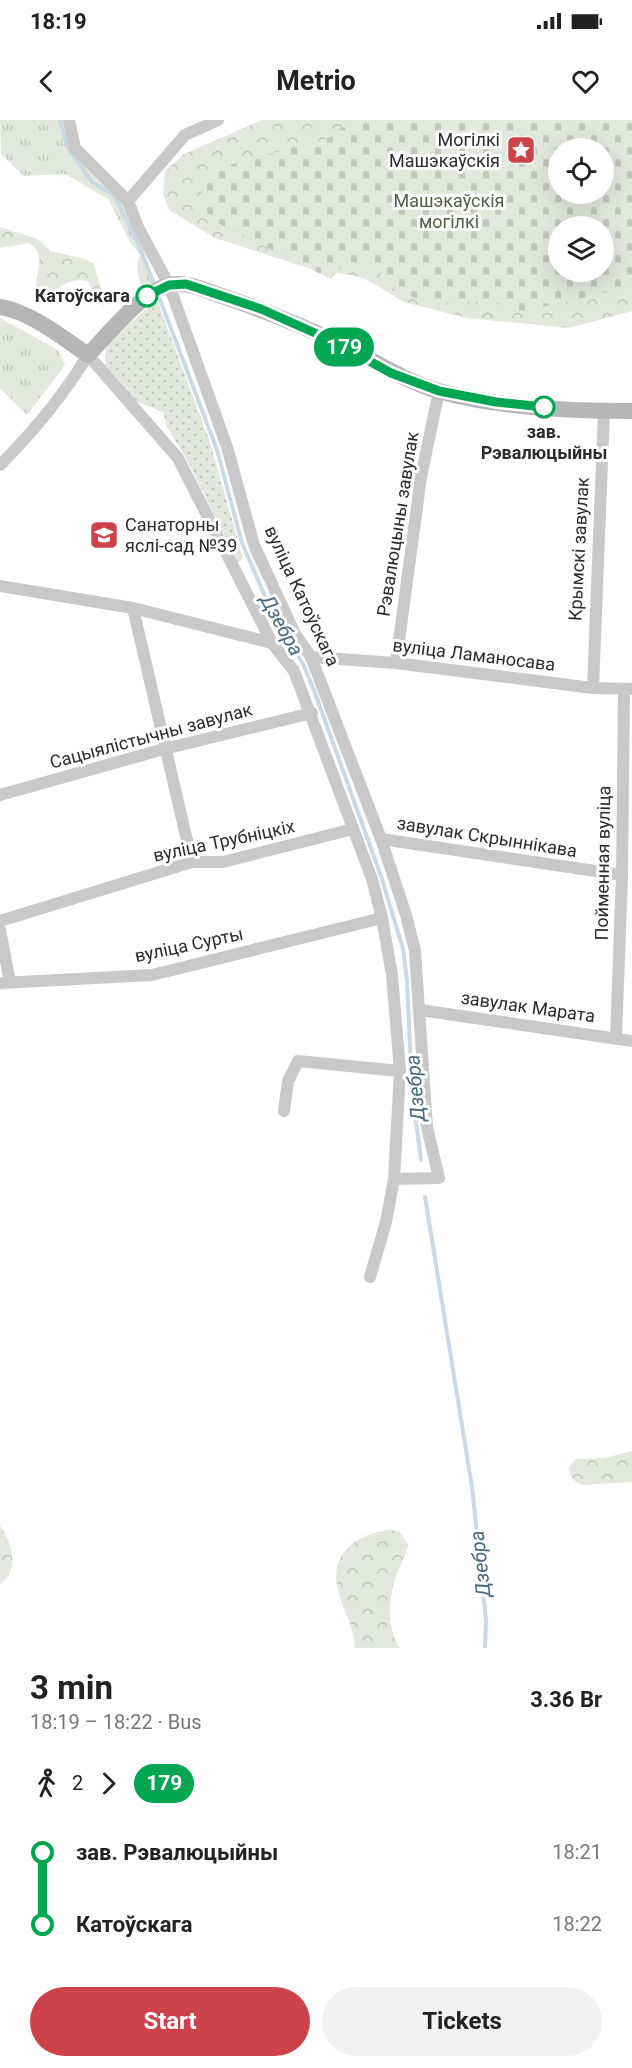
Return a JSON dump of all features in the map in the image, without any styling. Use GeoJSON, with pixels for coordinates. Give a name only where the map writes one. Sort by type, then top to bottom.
{"type":"FeatureCollection","features":[{"type":"Feature","properties":{"kind":"street","name":"вуліца Катоўскага"},"geometry":{"type":"LineString","coordinates":[[69,120],[75,148],[128,201],[166,286],[227,447],[254,544],[295,634],[311,657],[381,839],[415,951],[427,1126],[439,1178],[394,1179]]}},
{"type":"Feature","properties":{"kind":"street"},"geometry":{"type":"LineString","coordinates":[[128,201],[185,135],[218,120]]}},
{"type":"Feature","properties":{"kind":"street"},"geometry":{"type":"LineString","coordinates":[[0,465],[62,397],[88,356],[147,296],[166,286],[186,284],[261,309],[333,341],[391,373],[439,391],[496,402],[604,411],[632,411]]}},
{"type":"Feature","properties":{"kind":"street"},"geometry":{"type":"LineString","coordinates":[[0,307],[31,320],[88,356],[178,458],[272,643],[294,671],[312,713],[372,879],[382,918],[392,975],[400,1071],[394,1179],[386,1222],[370,1277]]}},
{"type":"Feature","properties":{"kind":"street","name":"Рэвалюцыны завулак"},"geometry":{"type":"LineString","coordinates":[[396,663],[421,477],[439,391]]}},
{"type":"Feature","properties":{"kind":"street","name":"Крымскі завулак"},"geometry":{"type":"LineString","coordinates":[[593,688],[604,411]]}},
{"type":"Feature","properties":{"kind":"street"},"geometry":{"type":"LineString","coordinates":[[0,586],[133,608],[272,643]]}},
{"type":"Feature","properties":{"kind":"street"},"geometry":{"type":"LineString","coordinates":[[133,608],[192,862]]}},
{"type":"Feature","properties":{"kind":"street","name":"вуліца Ламаносава"},"geometry":{"type":"LineString","coordinates":[[311,657],[396,663],[593,688],[628,690]]}},
{"type":"Feature","properties":{"kind":"street","name":"Пойменная вуліца"},"geometry":{"type":"LineString","coordinates":[[616,1037],[628,690]]}},
{"type":"Feature","properties":{"kind":"street","name":"Сацыялістычны завулак"},"geometry":{"type":"LineString","coordinates":[[0,795],[164,749],[312,713]]}},
{"type":"Feature","properties":{"kind":"street","name":"вуліца Трубніцкіх"},"geometry":{"type":"LineString","coordinates":[[0,921],[192,862],[223,862],[353,829]]}},
{"type":"Feature","properties":{"kind":"street","name":"завулак Скрыннікава"},"geometry":{"type":"LineString","coordinates":[[381,839],[622,875]]}},
{"type":"Feature","properties":{"kind":"street","name":"вуліца Сурты"},"geometry":{"type":"LineString","coordinates":[[5,982],[152,975],[382,918]]}},
{"type":"Feature","properties":{"kind":"street"},"geometry":{"type":"LineString","coordinates":[[0,930],[5,982]]}},
{"type":"Feature","properties":{"kind":"street","name":"завулак Марата"},"geometry":{"type":"LineString","coordinates":[[420,1010],[632,1041]]}},
{"type":"Feature","properties":{"kind":"street"},"geometry":{"type":"LineString","coordinates":[[284,1111],[288,1081],[297,1061],[400,1071]]}},
{"type":"Feature","properties":{"kind":"green space"},"geometry":{"type":"Polygon","coordinates":[[[0,120],[63,120],[70,144],[125,201],[155,282],[144,288],[142,285],[138,272],[140,255],[130,242],[108,199],[65,174],[24,176],[1,154],[0,120]]]}},
{"type":"Feature","properties":{"kind":"green space","name":"Машэкаўскія могілкі"},"geometry":{"type":"Polygon","coordinates":[[[262,120],[632,120],[632,311],[569,328],[467,318],[404,302],[364,278],[302,266],[215,238],[169,210],[163,194],[165,171],[184,154],[262,120]]]}},
{"type":"Feature","properties":{"kind":"green space","name":"Машэкаўскія могілкі"},"geometry":{"type":"Polygon","coordinates":[[[382,120],[632,120],[632,286],[522,312],[491,301],[436,304],[397,292],[378,270],[348,261],[331,279],[212,220],[203,202],[202,181],[215,169],[331,137],[341,128],[382,120]]]}},
{"type":"Feature","properties":{"kind":"green space"},"geometry":{"type":"Polygon","coordinates":[[[0,227],[38,239],[50,251],[85,259],[94,264],[100,287],[110,300],[103,306],[95,303],[94,292],[88,281],[80,280],[43,295],[36,285],[39,257],[34,247],[29,243],[0,248],[0,227]]]}},
{"type":"Feature","properties":{"kind":"green space"},"geometry":{"type":"Polygon","coordinates":[[[157,300],[210,442],[243,558],[238,562],[187,460],[167,427],[163,412],[132,400],[105,366],[106,348],[110,340],[157,300]]]}},
{"type":"Feature","properties":{"kind":"green space"},"geometry":{"type":"Polygon","coordinates":[[[0,318],[58,350],[65,365],[27,415],[0,388],[0,318]]]}},
{"type":"Feature","properties":{"kind":"green space"},"geometry":{"type":"Polygon","coordinates":[[[632,1451],[632,1482],[583,1485],[575,1481],[570,1474],[569,1467],[576,1459],[605,1458],[632,1451]]]}},
{"type":"Feature","properties":{"kind":"green space"},"geometry":{"type":"Polygon","coordinates":[[[0,1526],[11,1548],[12,1564],[6,1579],[0,1584],[0,1526]]]}},
{"type":"Feature","properties":{"kind":"green space"},"geometry":{"type":"Polygon","coordinates":[[[390,1530],[399,1531],[408,1545],[396,1576],[390,1603],[392,1632],[400,1648],[355,1648],[352,1631],[337,1586],[336,1573],[339,1562],[343,1553],[358,1540],[390,1530]]]}},
{"type":"Feature","properties":{"kind":"waterway","name":"Дзебра"},"geometry":{"type":"LineString","coordinates":[[60,120],[67,146],[92,182],[114,195],[140,248],[155,287]]}},
{"type":"Feature","properties":{"kind":"waterway","name":"Дзебра"},"geometry":{"type":"LineString","coordinates":[[158,294],[217,450],[242,543],[274,617],[303,664],[314,690],[381,876],[403,949],[407,980],[412,1091],[421,1160]]}},
{"type":"Feature","properties":{"kind":"waterway","name":"Дзебра"},"geometry":{"type":"LineString","coordinates":[[425,1197],[472,1487],[486,1620],[485,1648]]}},
{"type":"Feature","properties":{"kind":"bus line","name":"179"},"geometry":{"type":"LineString","coordinates":[[147,296],[169,285],[186,284],[261,309],[333,341],[391,373],[439,391],[496,402],[544,407]]}},
{"type":"Feature","properties":{"kind":"place","name":"Могілкі Машэкаўскія"},"geometry":{"type":"Point","coordinates":[521,150]}},
{"type":"Feature","properties":{"kind":"place","name":"Катоўскага"},"geometry":{"type":"Point","coordinates":[147,296]}},
{"type":"Feature","properties":{"kind":"place","name":"зав. Рэвалюцыйны"},"geometry":{"type":"Point","coordinates":[544,407]}},
{"type":"Feature","properties":{"kind":"place","name":"Санаторны яслі-сад №39"},"geometry":{"type":"Point","coordinates":[104,535]}}]}
